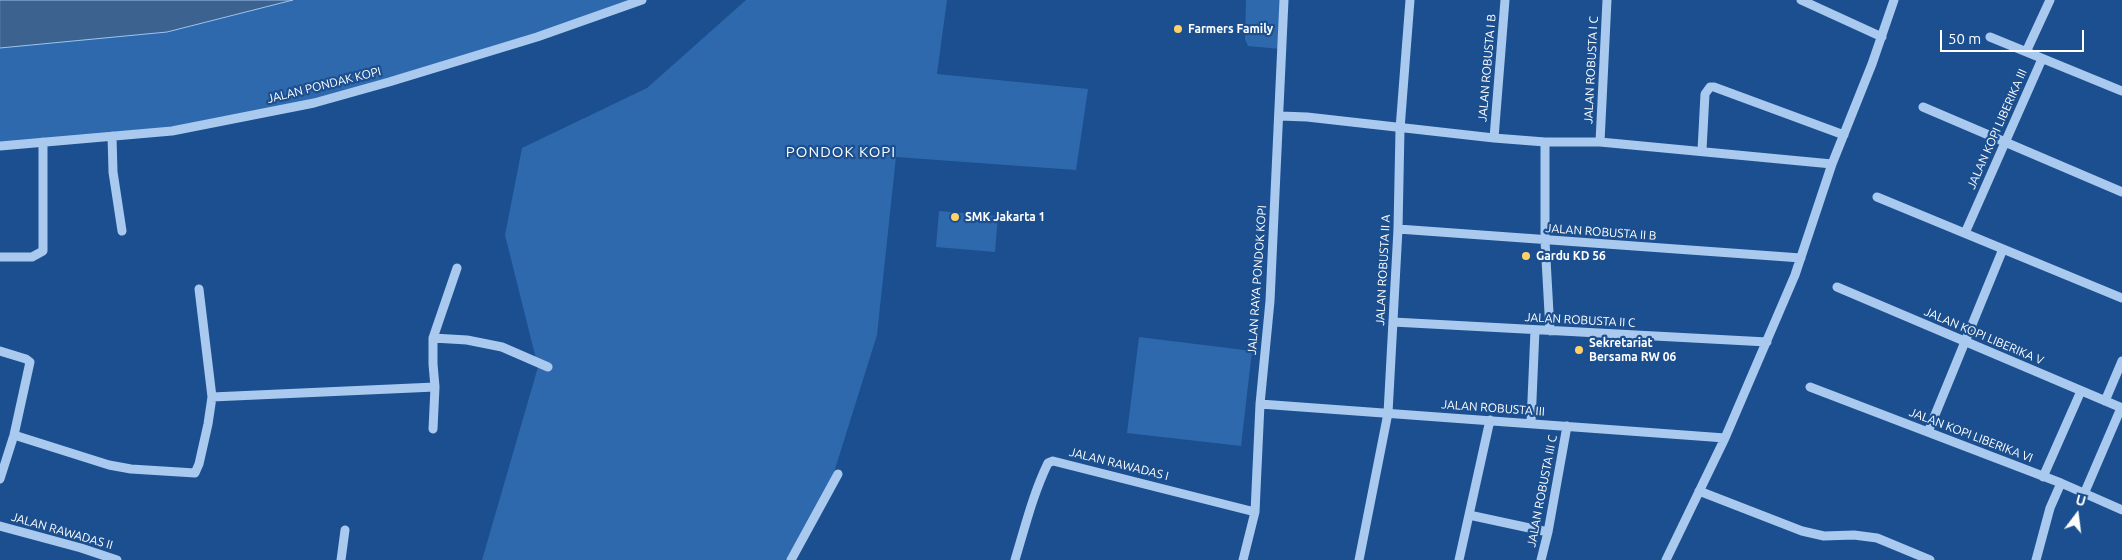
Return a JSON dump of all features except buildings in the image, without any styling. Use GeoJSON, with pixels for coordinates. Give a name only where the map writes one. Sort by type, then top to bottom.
{"type":"FeatureCollection","features":[{"type":"Feature","properties":{"kind":"street","name":"JALAN PONDAK KOPI"},"geometry":{"type":"LineString","coordinates":[[0,146],[172,131],[314,103],[537,37],[642,0]]}},
{"type":"Feature","properties":{"kind":"street","name":"JALAN RAYA PONDOK KOPI"},"geometry":{"type":"LineString","coordinates":[[1243,560],[1255,512],[1260,404],[1270,301],[1284,0]]}},
{"type":"Feature","properties":{"kind":"street","name":"JALAN ROBUSTA II A"},"geometry":{"type":"LineString","coordinates":[[1359,560],[1388,413],[1398,230],[1400,129],[1410,0]]}},
{"type":"Feature","properties":{"kind":"street","name":"JALAN ROBUSTA I B"},"geometry":{"type":"LineString","coordinates":[[1494,138],[1505,0]]}},
{"type":"Feature","properties":{"kind":"street","name":"JALAN ROBUSTA I C"},"geometry":{"type":"LineString","coordinates":[[1600,142],[1607,0]]}},
{"type":"Feature","properties":{"kind":"street"},"geometry":{"type":"LineString","coordinates":[[1801,0],[1882,36]]}},
{"type":"Feature","properties":{"kind":"street"},"geometry":{"type":"LineString","coordinates":[[1666,560],[1725,438],[1767,342],[1801,258],[1832,164],[1882,36],[1894,0]]}},
{"type":"Feature","properties":{"kind":"street"},"geometry":{"type":"LineString","coordinates":[[2026,52],[2050,0]]}},
{"type":"Feature","properties":{"kind":"street"},"geometry":{"type":"LineString","coordinates":[[1990,37],[2042,59]]}},
{"type":"Feature","properties":{"kind":"street","name":"JALAN KOPI LIBERIKA III"},"geometry":{"type":"LineString","coordinates":[[1965,233],[2042,59],[2122,91]]}},
{"type":"Feature","properties":{"kind":"street"},"geometry":{"type":"LineString","coordinates":[[1702,150],[1705,94],[1710,87],[1844,135]]}},
{"type":"Feature","properties":{"kind":"street"},"geometry":{"type":"LineString","coordinates":[[1923,107],[2122,192]]}},
{"type":"Feature","properties":{"kind":"street"},"geometry":{"type":"LineString","coordinates":[[1280,116],[1307,117],[1400,129],[1494,138],[1545,142],[1600,142],[1702,150],[1832,164]]}},
{"type":"Feature","properties":{"kind":"street"},"geometry":{"type":"LineString","coordinates":[[112,136],[113,172],[122,231]]}},
{"type":"Feature","properties":{"kind":"street"},"geometry":{"type":"LineString","coordinates":[[0,257],[32,257],[43,251],[43,142]]}},
{"type":"Feature","properties":{"kind":"street"},"geometry":{"type":"LineString","coordinates":[[1545,142],[1546,241],[1550,331]]}},
{"type":"Feature","properties":{"kind":"street"},"geometry":{"type":"LineString","coordinates":[[1877,197],[2122,298]]}},
{"type":"Feature","properties":{"kind":"street","name":"JALAN ROBUSTA II B"},"geometry":{"type":"LineString","coordinates":[[1398,230],[1801,258]]}},
{"type":"Feature","properties":{"kind":"street"},"geometry":{"type":"LineString","coordinates":[[1928,432],[2003,249]]}},
{"type":"Feature","properties":{"kind":"street"},"geometry":{"type":"LineString","coordinates":[[433,430],[435,387],[433,364],[434,338],[457,268]]}},
{"type":"Feature","properties":{"kind":"street","name":"JALAN KOPI LIBERIKA V"},"geometry":{"type":"LineString","coordinates":[[1837,287],[2122,408]]}},
{"type":"Feature","properties":{"kind":"street"},"geometry":{"type":"LineString","coordinates":[[14,435],[109,466],[194,473],[197,470],[201,456],[212,397],[198,289]]}},
{"type":"Feature","properties":{"kind":"street","name":"JALAN ROBUSTA II C"},"geometry":{"type":"LineString","coordinates":[[1393,322],[1767,342]]}},
{"type":"Feature","properties":{"kind":"street"},"geometry":{"type":"LineString","coordinates":[[1531,423],[1535,330]]}},
{"type":"Feature","properties":{"kind":"street"},"geometry":{"type":"LineString","coordinates":[[434,338],[468,340],[502,347],[548,368]]}},
{"type":"Feature","properties":{"kind":"street"},"geometry":{"type":"LineString","coordinates":[[0,352],[26,359],[30,362],[14,435],[0,479]]}},
{"type":"Feature","properties":{"kind":"street"},"geometry":{"type":"LineString","coordinates":[[2105,401],[2122,361]]}},
{"type":"Feature","properties":{"kind":"street"},"geometry":{"type":"LineString","coordinates":[[212,397],[435,387]]}},
{"type":"Feature","properties":{"kind":"street","name":"JALAN KOPI LIBERIKA VI"},"geometry":{"type":"LineString","coordinates":[[1810,387],[2060,483],[2122,510]]}},
{"type":"Feature","properties":{"kind":"street"},"geometry":{"type":"LineString","coordinates":[[2043,477],[2081,391]]}},
{"type":"Feature","properties":{"kind":"street","name":"JALAN ROBUSTA III"},"geometry":{"type":"LineString","coordinates":[[1260,404],[1725,438]]}},
{"type":"Feature","properties":{"kind":"street"},"geometry":{"type":"LineString","coordinates":[[2084,494],[2122,408]]}},
{"type":"Feature","properties":{"kind":"street"},"geometry":{"type":"LineString","coordinates":[[1459,560],[1490,420]]}},
{"type":"Feature","properties":{"kind":"street","name":"JALAN ROBUSTA III C"},"geometry":{"type":"LineString","coordinates":[[1541,560],[1548,532],[1567,426]]}},
{"type":"Feature","properties":{"kind":"street","name":"JALAN RAWADAS I"},"geometry":{"type":"LineString","coordinates":[[1014,560],[1042,476],[1048,463],[1053,461],[1255,512]]}},
{"type":"Feature","properties":{"kind":"street"},"geometry":{"type":"LineString","coordinates":[[791,560],[838,474]]}},
{"type":"Feature","properties":{"kind":"street"},"geometry":{"type":"LineString","coordinates":[[2036,560],[2050,508],[2060,483]]}},
{"type":"Feature","properties":{"kind":"street"},"geometry":{"type":"LineString","coordinates":[[1699,491],[1808,532],[1824,536],[1854,535],[1877,538],[1930,560]]}},
{"type":"Feature","properties":{"kind":"street"},"geometry":{"type":"LineString","coordinates":[[1469,515],[1548,532]]}},
{"type":"Feature","properties":{"kind":"street","name":"JALAN RAWADAS II"},"geometry":{"type":"LineString","coordinates":[[0,526],[117,560]]}},
{"type":"Feature","properties":{"kind":"street"},"geometry":{"type":"LineString","coordinates":[[341,560],[345,530]]}},
{"type":"Feature","properties":{"kind":"shaded area"},"geometry":{"type":"Polygon","coordinates":[[[0,0],[640,0],[314,103],[172,131],[0,146],[0,0]]]}},
{"type":"Feature","properties":{"kind":"shaded area"},"geometry":{"type":"Polygon","coordinates":[[[0,0],[293,0],[167,32],[0,48],[0,0]]]}},
{"type":"Feature","properties":{"kind":"shaded area"},"geometry":{"type":"Polygon","coordinates":[[[746,0],[947,0],[937,74],[1088,89],[1076,170],[896,157],[877,335],[825,501],[790,560],[482,560],[538,367],[505,235],[522,148],[647,88],[746,0]]]}},
{"type":"Feature","properties":{"kind":"shaded area"},"geometry":{"type":"Polygon","coordinates":[[[1246,0],[1284,0],[1281,49],[1248,46],[1245,39],[1246,0]]]}},
{"type":"Feature","properties":{"kind":"shaded area"},"geometry":{"type":"Polygon","coordinates":[[[939,211],[998,216],[995,252],[936,247],[939,211]]]}},
{"type":"Feature","properties":{"kind":"shaded area"},"geometry":{"type":"Polygon","coordinates":[[[1139,337],[1252,351],[1241,446],[1127,433],[1139,337]]]}},
{"type":"Feature","properties":{"kind":"place","name":"Farmers Family"},"geometry":{"type":"Point","coordinates":[1178,29]}},
{"type":"Feature","properties":{"kind":"place","name":"SMK Jakarta 1"},"geometry":{"type":"Point","coordinates":[955,217]}},
{"type":"Feature","properties":{"kind":"place","name":"Gardu KD 56"},"geometry":{"type":"Point","coordinates":[1526,256]}},
{"type":"Feature","properties":{"kind":"place","name":"Sekretariat Bersama RW 06"},"geometry":{"type":"Point","coordinates":[1579,350]}},
{"type":"Feature","properties":{"kind":"district","name":"PONDOK KOPI"},"geometry":{"type":"Point","coordinates":[841,152]}}]}
